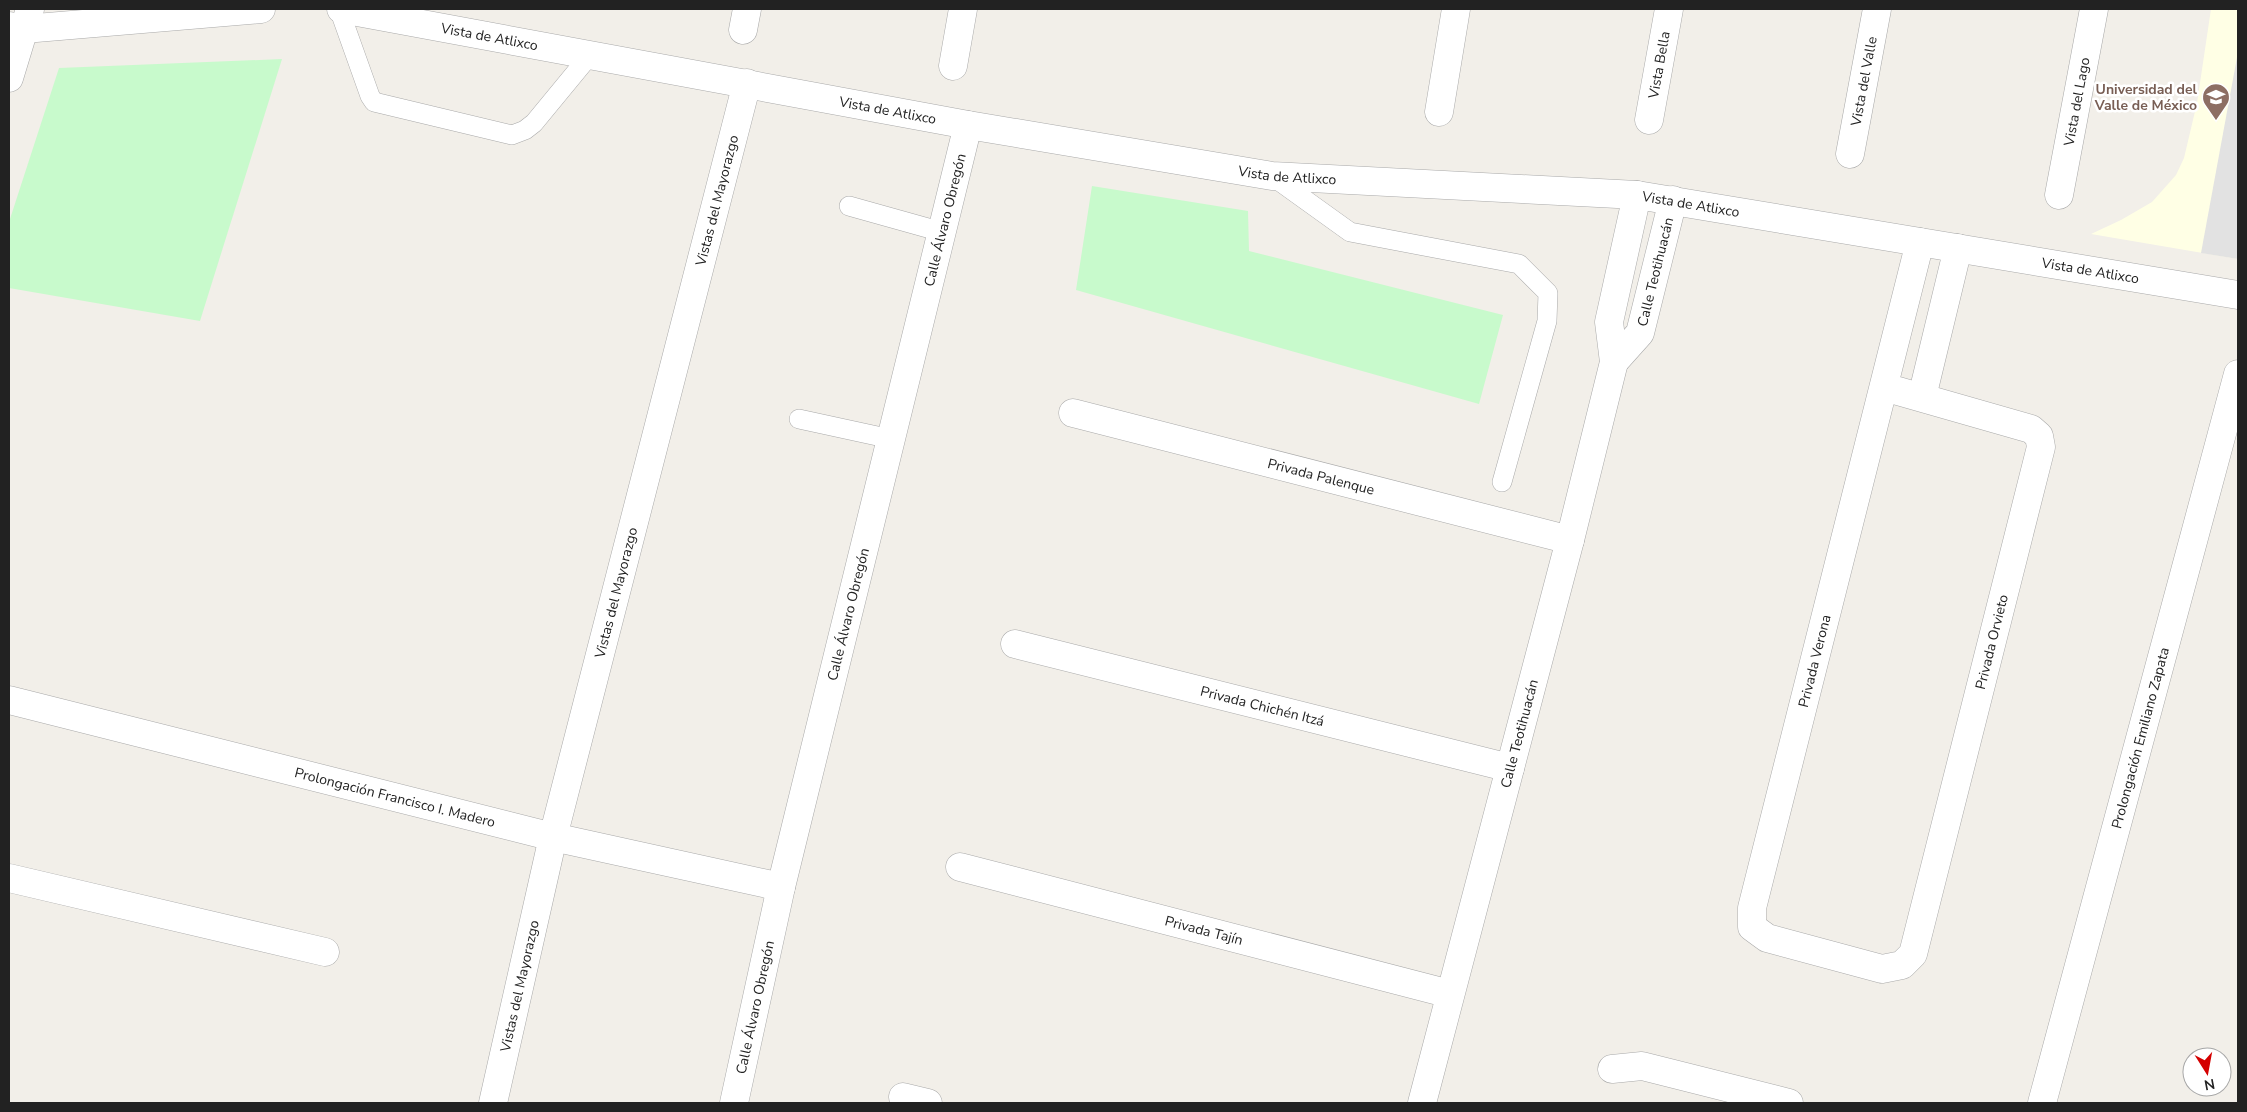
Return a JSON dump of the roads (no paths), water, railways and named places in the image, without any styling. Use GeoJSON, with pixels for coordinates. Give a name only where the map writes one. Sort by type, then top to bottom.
{"type":"FeatureCollection","features":[{"type":"Feature","properties":{"kind":"street"},"geometry":{"type":"LineString","coordinates":[[9,78],[21,21],[261,9]]}},
{"type":"Feature","properties":{"kind":"street","name":"Vista de Atlixco"},"geometry":{"type":"LineString","coordinates":[[340,9],[968,125],[1272,176],[1637,195],[2238,295]]}},
{"type":"Feature","properties":{"kind":"street"},"geometry":{"type":"LineString","coordinates":[[953,66],[963,9]]}},
{"type":"Feature","properties":{"kind":"street"},"geometry":{"type":"LineString","coordinates":[[1439,112],[1456,9]]}},
{"type":"Feature","properties":{"kind":"street","name":"Vista Bella"},"geometry":{"type":"LineString","coordinates":[[1648,120],[1669,9]]}},
{"type":"Feature","properties":{"kind":"street","name":"Vista del Valle"},"geometry":{"type":"LineString","coordinates":[[1850,154],[1877,9]]}},
{"type":"Feature","properties":{"kind":"street","name":"Vista del Lago"},"geometry":{"type":"LineString","coordinates":[[2059,195],[2094,9]]}},
{"type":"Feature","properties":{"kind":"street","name":"Vistas del Mayorazgo"},"geometry":{"type":"LineString","coordinates":[[493,1103],[553,837],[747,83]]}},
{"type":"Feature","properties":{"kind":"street","name":"Calle Álvaro Obregón"},"geometry":{"type":"LineString","coordinates":[[734,1103],[781,887],[968,125]]}},
{"type":"Feature","properties":{"kind":"street","name":"Calle Teotihuacán"},"geometry":{"type":"LineString","coordinates":[[1422,1103],[1570,540],[1614,362],[1609,322],[1637,195]]}},
{"type":"Feature","properties":{"kind":"street","name":"Calle Teotihuacán"},"geometry":{"type":"LineString","coordinates":[[1614,362],[1640,333],[1673,200]]}},
{"type":"Feature","properties":{"kind":"street","name":"Privada Verona"},"geometry":{"type":"LineString","coordinates":[[1902,966],[1882,969],[1767,938],[1752,927],[1752,908],[1920,242]]}},
{"type":"Feature","properties":{"kind":"street"},"geometry":{"type":"LineString","coordinates":[[1922,397],[1958,248]]}},
{"type":"Feature","properties":{"kind":"street","name":"Prolongación Emiliano Zapata"},"geometry":{"type":"LineString","coordinates":[[2042,1103],[2238,374]]}},
{"type":"Feature","properties":{"kind":"street","name":"Privada Orvieto"},"geometry":{"type":"LineString","coordinates":[[1884,387],[2031,429],[2039,436],[2041,447],[1913,954],[1902,966]]}},
{"type":"Feature","properties":{"kind":"street","name":"Privada Palenque"},"geometry":{"type":"LineString","coordinates":[[1073,413],[1570,540]]}},
{"type":"Feature","properties":{"kind":"street","name":"Privada Chichén Itzá"},"geometry":{"type":"LineString","coordinates":[[1015,644],[1510,768]]}},
{"type":"Feature","properties":{"kind":"street","name":"Prolongación Francisco I. Madero"},"geometry":{"type":"LineString","coordinates":[[9,700],[553,837],[781,887]]}},
{"type":"Feature","properties":{"kind":"street","name":"Privada Tajín"},"geometry":{"type":"LineString","coordinates":[[960,867],[1450,994]]}},
{"type":"Feature","properties":{"kind":"street"},"geometry":{"type":"LineString","coordinates":[[9,878],[324,952]]}},
{"type":"Feature","properties":{"kind":"street"},"geometry":{"type":"LineString","coordinates":[[1612,1069],[1642,1066],[1789,1103]]}},
{"type":"Feature","properties":{"kind":"lane"},"geometry":{"type":"LineString","coordinates":[[340,9],[370,96],[374,102],[512,135],[525,130],[534,123],[590,55]]}},
{"type":"Feature","properties":{"kind":"lane"},"geometry":{"type":"LineString","coordinates":[[1272,176],[1350,232],[1519,264],[1548,293],[1547,321],[1502,482]]}},
{"type":"Feature","properties":{"kind":"lane"},"geometry":{"type":"LineString","coordinates":[[849,206],[942,232]]}},
{"type":"Feature","properties":{"kind":"lane"},"geometry":{"type":"LineString","coordinates":[[799,420],[891,439]]}},
{"type":"Feature","properties":{"kind":"place","name":"Universidad del Valle de México"},"geometry":{"type":"Point","coordinates":[2216,121]}}]}
